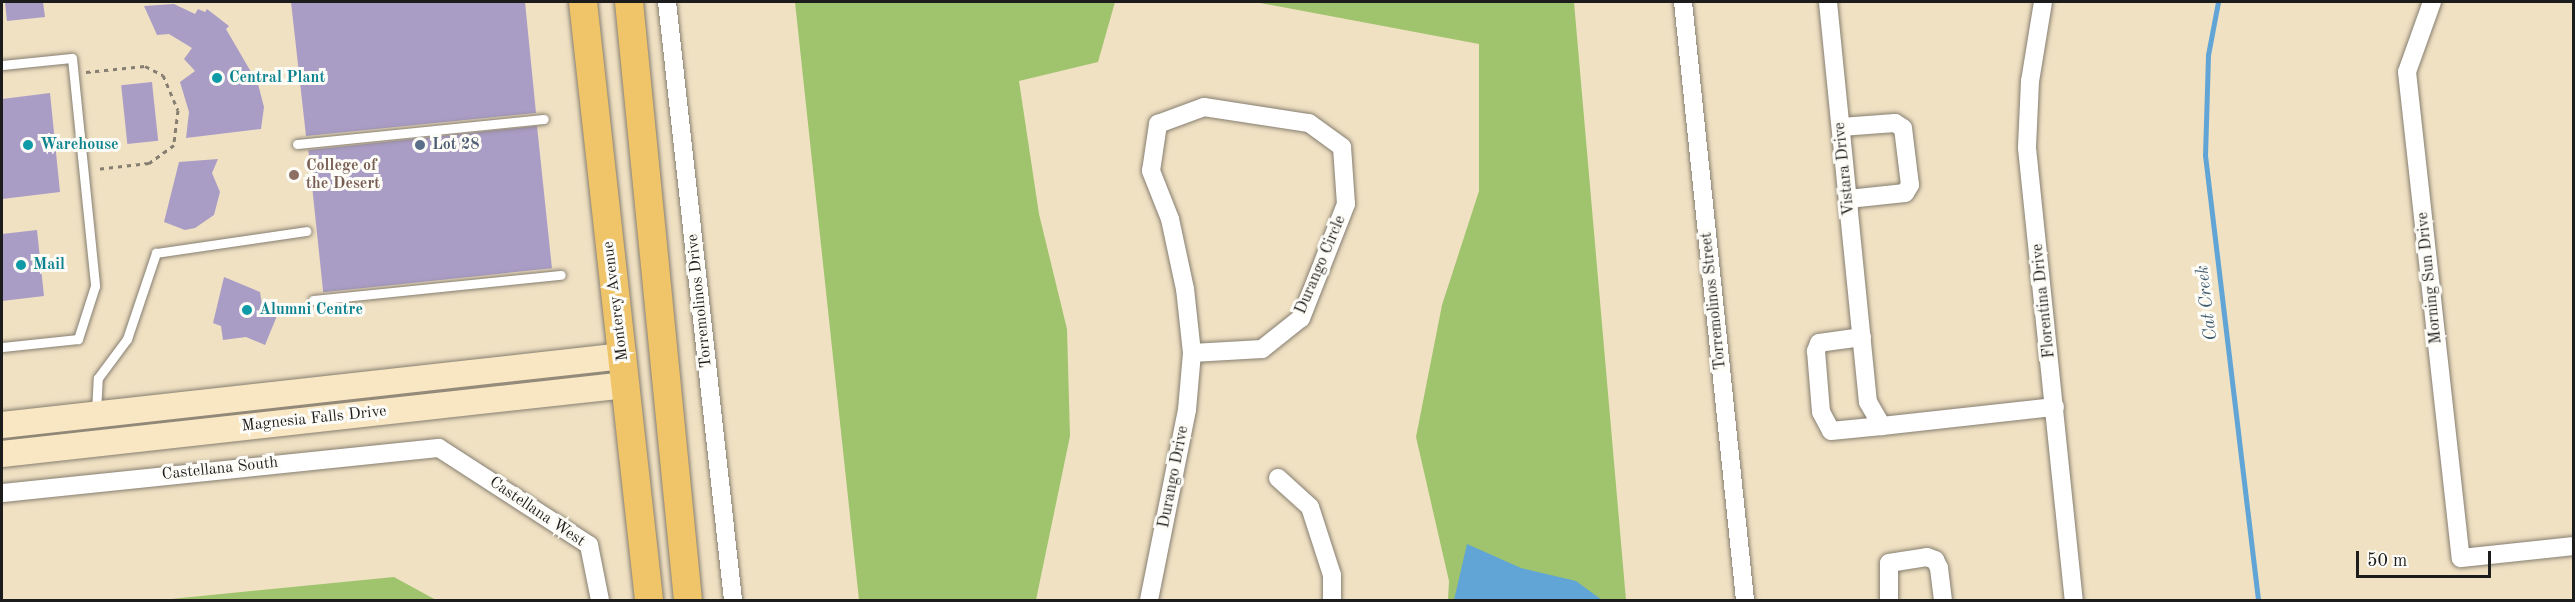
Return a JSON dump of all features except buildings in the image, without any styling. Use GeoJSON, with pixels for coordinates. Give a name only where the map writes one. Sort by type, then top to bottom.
{"type":"FeatureCollection","features":[{"type":"Feature","properties":{"kind":"main road","name":"Monterey Avenue"},"geometry":{"type":"LineString","coordinates":[[584,2],[649,600]]}},
{"type":"Feature","properties":{"kind":"main road"},"geometry":{"type":"LineString","coordinates":[[629,2],[688,600]]}},
{"type":"Feature","properties":{"kind":"main road"},"geometry":{"type":"LineString","coordinates":[[622,356],[632,358],[638,367],[642,384],[667,600]]}},
{"type":"Feature","properties":{"kind":"street","name":"Torremolinos Drive"},"geometry":{"type":"LineString","coordinates":[[668,2],[733,600]]}},
{"type":"Feature","properties":{"kind":"street","name":"Torremolinos Street"},"geometry":{"type":"LineString","coordinates":[[1683,2],[1745,600]]}},
{"type":"Feature","properties":{"kind":"street","name":"Vistara Drive"},"geometry":{"type":"LineString","coordinates":[[1828,2],[1868,402],[1882,426]]}},
{"type":"Feature","properties":{"kind":"street","name":"Florentina Drive"},"geometry":{"type":"LineString","coordinates":[[2043,2],[2030,81],[2027,148],[2074,600]]}},
{"type":"Feature","properties":{"kind":"street","name":"Morning Sun Drive"},"geometry":{"type":"LineString","coordinates":[[2432,2],[2407,72],[2461,558],[2574,546]]}},
{"type":"Feature","properties":{"kind":"street","name":"Durango Circle"},"geometry":{"type":"LineString","coordinates":[[1204,107],[1309,123],[1342,147],[1346,204],[1301,318],[1262,349],[1192,353],[1170,219],[1151,171],[1158,124],[1204,107]]}},
{"type":"Feature","properties":{"kind":"street"},"geometry":{"type":"LineString","coordinates":[[1840,127],[1895,123],[1903,128],[1910,185],[1905,193],[1848,199]]}},
{"type":"Feature","properties":{"kind":"street"},"geometry":{"type":"LineString","coordinates":[[1862,337],[1820,343],[1816,351],[1821,412],[1832,431],[2055,407]]}},
{"type":"Feature","properties":{"kind":"street","name":"Durango Drive"},"geometry":{"type":"LineString","coordinates":[[1149,600],[1187,410],[1192,353]]}},
{"type":"Feature","properties":{"kind":"street","name":"Magnesia Falls Drive"},"geometry":{"type":"LineString","coordinates":[[2,425],[622,356]]}},
{"type":"Feature","properties":{"kind":"street","name":"Magnesia Falls Drive"},"geometry":{"type":"LineString","coordinates":[[2,454],[626,385]]}},
{"type":"Feature","properties":{"kind":"street","name":"Castellana South"},"geometry":{"type":"LineString","coordinates":[[2,493],[439,448]]}},
{"type":"Feature","properties":{"kind":"street","name":"Castellana West"},"geometry":{"type":"LineString","coordinates":[[439,448],[589,545],[600,600]]}},
{"type":"Feature","properties":{"kind":"street"},"geometry":{"type":"LineString","coordinates":[[1278,478],[1310,507],[1332,575],[1332,600]]}},
{"type":"Feature","properties":{"kind":"street"},"geometry":{"type":"LineString","coordinates":[[1889,600],[1889,563],[1927,557],[1935,560],[1939,568],[1942,600]]}},
{"type":"Feature","properties":{"kind":"lane"},"geometry":{"type":"LineString","coordinates":[[2,65],[72,58],[95,286],[78,339],[2,347]]}},
{"type":"Feature","properties":{"kind":"lane"},"geometry":{"type":"LineString","coordinates":[[297,144],[544,119]]}},
{"type":"Feature","properties":{"kind":"lane"},"geometry":{"type":"LineString","coordinates":[[96,414],[98,378],[127,339],[156,253],[306,231]]}},
{"type":"Feature","properties":{"kind":"lane"},"geometry":{"type":"LineString","coordinates":[[313,300],[561,275]]}},
{"type":"Feature","properties":{"kind":"path"},"geometry":{"type":"LineString","coordinates":[[75,73],[145,66],[163,75],[178,110],[174,145],[149,163],[85,170]]}},
{"type":"Feature","properties":{"kind":"green space"},"geometry":{"type":"Polygon","coordinates":[[[795,2],[1115,2],[1098,62],[1019,81],[1039,214],[1067,329],[1070,436],[1036,600],[859,600],[795,2]]]}},
{"type":"Feature","properties":{"kind":"green space"},"geometry":{"type":"Polygon","coordinates":[[[1255,2],[1574,2],[1626,600],[1448,600],[1449,581],[1416,437],[1442,305],[1479,191],[1479,44],[1255,2]]]}},
{"type":"Feature","properties":{"kind":"green space"},"geometry":{"type":"Polygon","coordinates":[[[394,577],[436,600],[161,600],[394,577]]]}},
{"type":"Feature","properties":{"kind":"water"},"geometry":{"type":"Polygon","coordinates":[[[1467,544],[1521,568],[1576,581],[1602,600],[1454,600],[1467,544]]]}},
{"type":"Feature","properties":{"kind":"waterway","name":"Cat Creek"},"geometry":{"type":"LineString","coordinates":[[2218,2],[2208,55],[2205,155],[2258,600]]}},
{"type":"Feature","properties":{"kind":"place","name":"Central Plant"},"geometry":{"type":"Point","coordinates":[217,78]}},
{"type":"Feature","properties":{"kind":"place","name":"Warehouse"},"geometry":{"type":"Point","coordinates":[28,145]}},
{"type":"Feature","properties":{"kind":"place","name":"Lot 28"},"geometry":{"type":"Point","coordinates":[420,145]}},
{"type":"Feature","properties":{"kind":"place","name":"College of the Desert"},"geometry":{"type":"Point","coordinates":[294,175]}},
{"type":"Feature","properties":{"kind":"place","name":"Mail"},"geometry":{"type":"Point","coordinates":[21,265]}},
{"type":"Feature","properties":{"kind":"place","name":"Alumni Centre"},"geometry":{"type":"Point","coordinates":[247,310]}}]}
